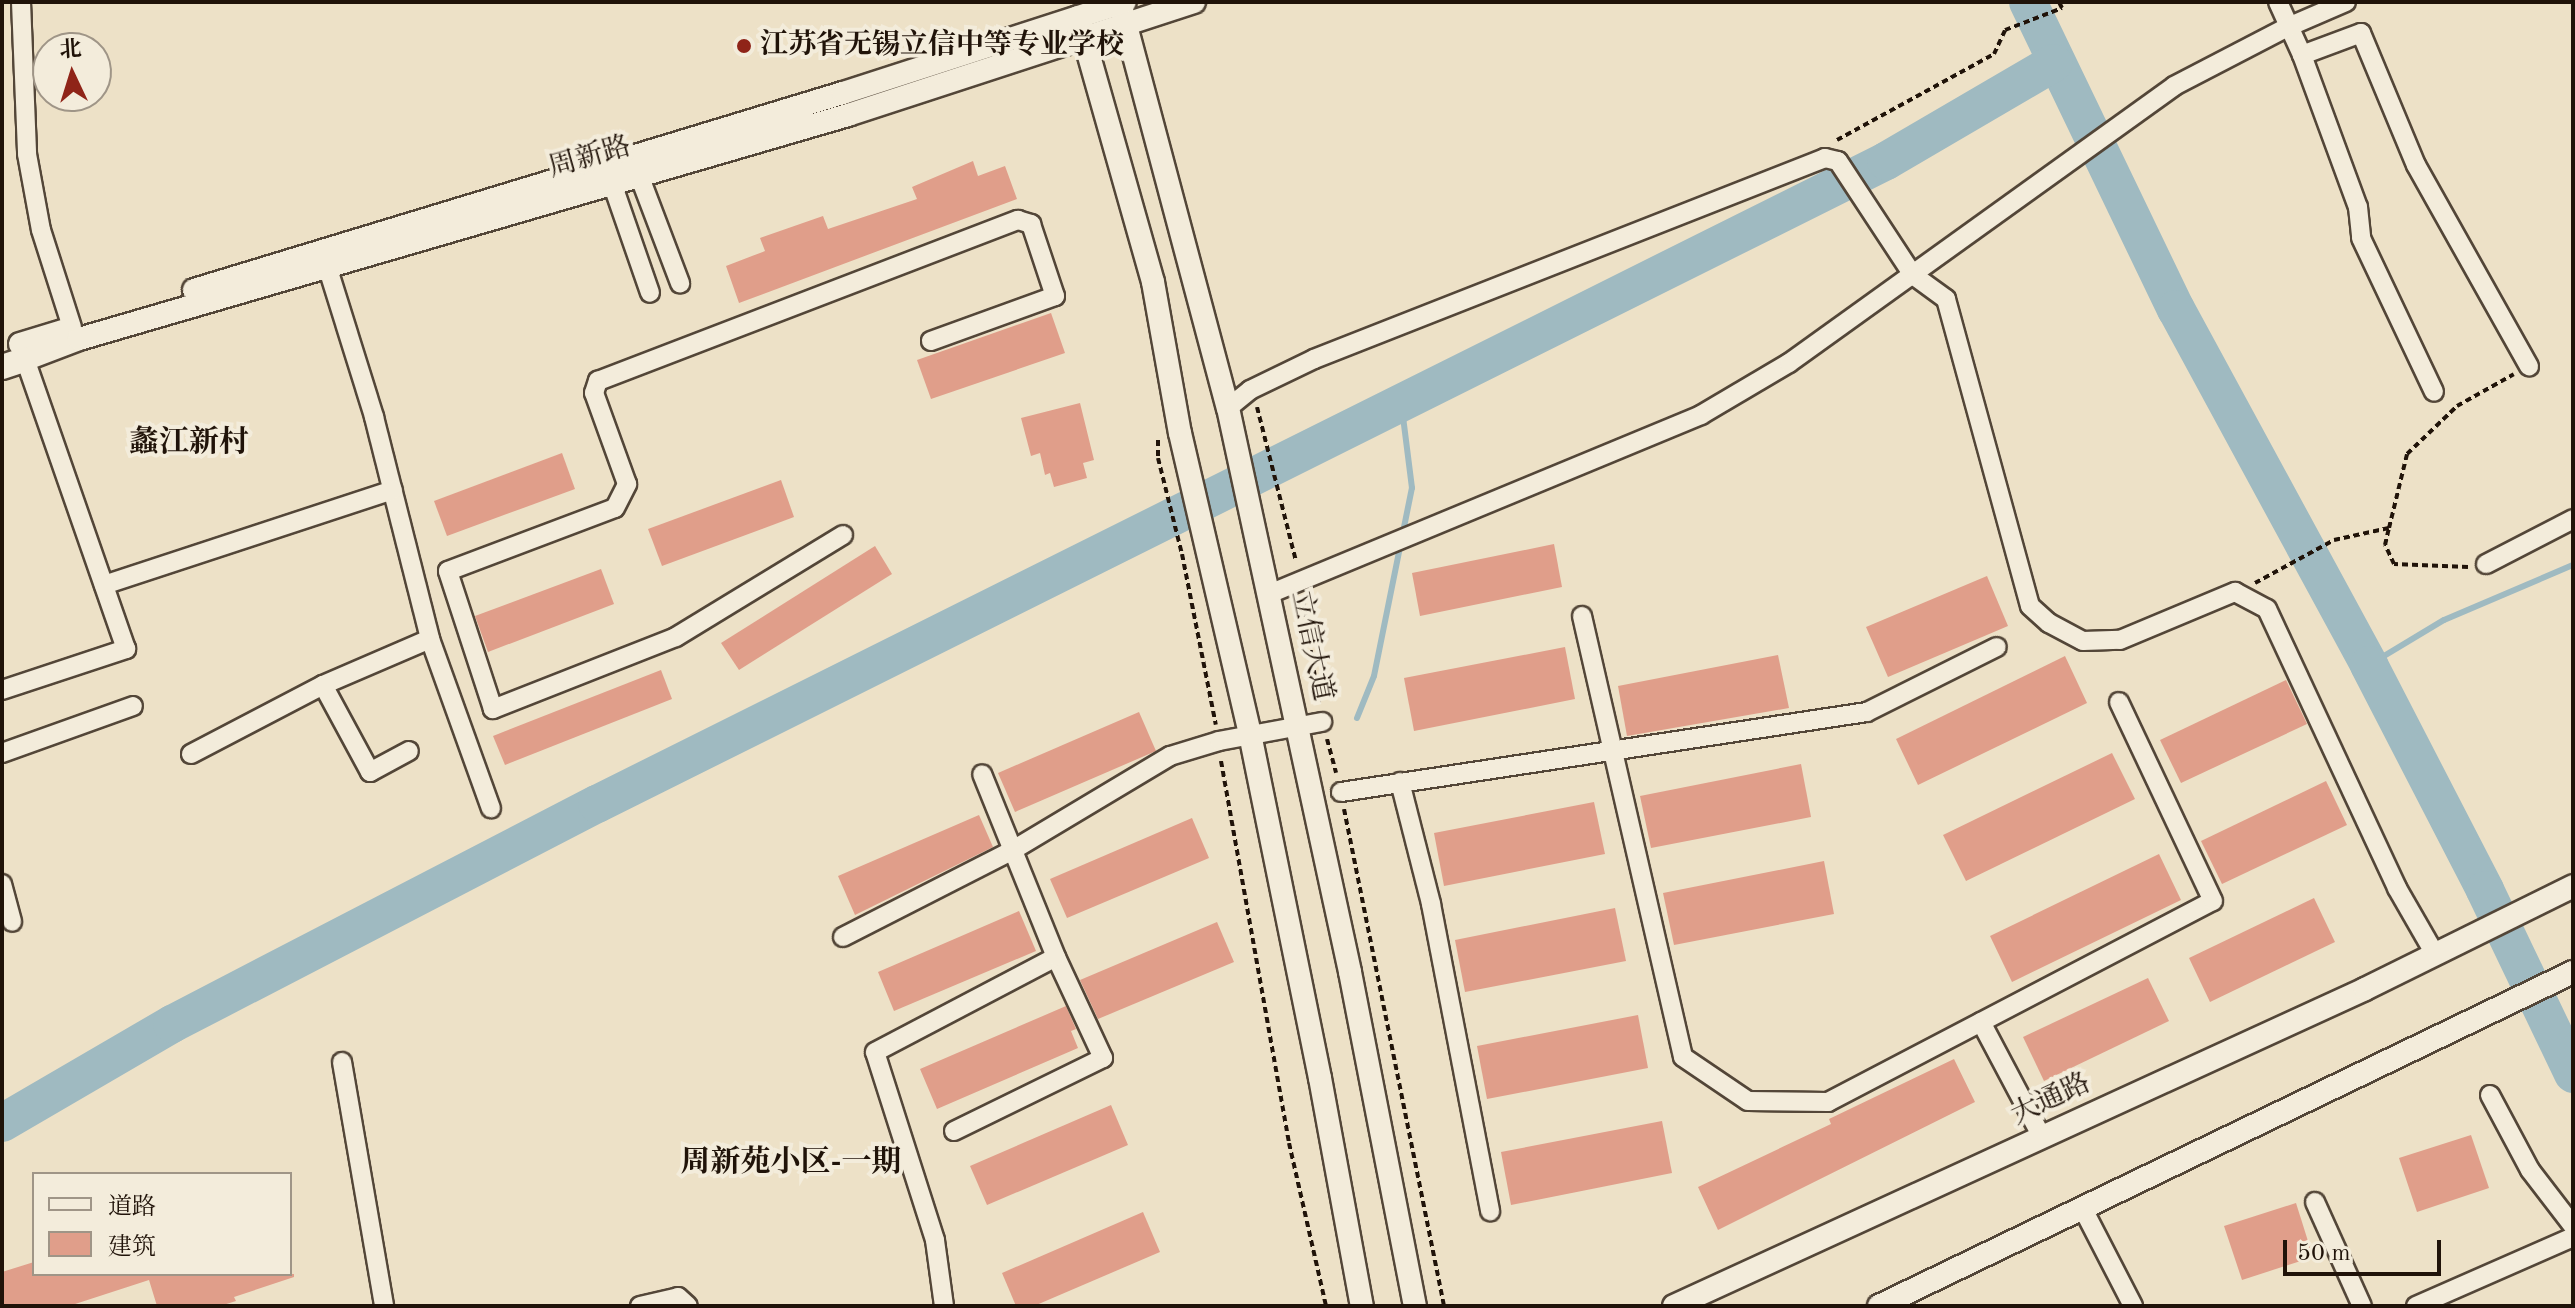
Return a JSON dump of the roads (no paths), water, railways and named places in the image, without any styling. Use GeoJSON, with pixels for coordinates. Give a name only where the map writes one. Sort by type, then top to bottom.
{"type":"FeatureCollection","features":[{"type":"Feature","properties":{"kind":"street"},"geometry":{"type":"LineString","coordinates":[[21,2],[27,154],[41,230],[72,327]]}},
{"type":"Feature","properties":{"kind":"street","name":"周新路"},"geometry":{"type":"LineString","coordinates":[[12,356],[72,327],[612,183],[848,115],[1124,10],[1194,2]]}},
{"type":"Feature","properties":{"kind":"street"},"geometry":{"type":"LineString","coordinates":[[2278,2],[2302,55],[2358,207],[2361,238],[2434,392]]}},
{"type":"Feature","properties":{"kind":"street"},"geometry":{"type":"LineString","coordinates":[[1269,594],[1418,535],[1701,415],[1789,363],[2174,86],[2288,27],[2346,2]]}},
{"type":"Feature","properties":{"kind":"street","name":"立信大道"},"geometry":{"type":"LineString","coordinates":[[1124,10],[1228,408],[1254,521],[1415,1306]]}},
{"type":"Feature","properties":{"kind":"street"},"geometry":{"type":"LineString","coordinates":[[1081,26],[1153,282],[1180,433],[1250,734],[1320,1078],[1362,1306]]}},
{"type":"Feature","properties":{"kind":"street","name":"周新路"},"geometry":{"type":"LineString","coordinates":[[12,356],[79,339],[843,93],[1081,26]]}},
{"type":"Feature","properties":{"kind":"street"},"geometry":{"type":"LineString","coordinates":[[2302,55],[2361,33],[2416,165],[2529,366]]}},
{"type":"Feature","properties":{"kind":"street"},"geometry":{"type":"LineString","coordinates":[[1228,408],[1250,390],[1314,359],[1825,158],[1838,161],[1864,205],[1913,275],[1946,299],[2030,606],[2049,623],[2083,641],[2120,640],[2235,592],[2267,609],[2397,888],[2443,950]]}},
{"type":"Feature","properties":{"kind":"street"},"geometry":{"type":"LineString","coordinates":[[639,175],[680,283]]}},
{"type":"Feature","properties":{"kind":"street"},"geometry":{"type":"LineString","coordinates":[[612,183],[650,293]]}},
{"type":"Feature","properties":{"kind":"street"},"geometry":{"type":"LineString","coordinates":[[843,535],[676,637],[493,709],[448,571],[615,508],[627,484],[594,393],[598,381],[1018,220],[1031,224],[1055,296],[931,341]]}},
{"type":"Feature","properties":{"kind":"street"},"geometry":{"type":"LineString","coordinates":[[324,258],[393,490],[430,639],[491,808]]}},
{"type":"Feature","properties":{"kind":"street"},"geometry":{"type":"LineString","coordinates":[[2,690],[126,649],[104,585],[12,356]]}},
{"type":"Feature","properties":{"kind":"street"},"geometry":{"type":"LineString","coordinates":[[104,585],[393,490]]}},
{"type":"Feature","properties":{"kind":"street"},"geometry":{"type":"LineString","coordinates":[[2486,564],[2573,519]]}},
{"type":"Feature","properties":{"kind":"street"},"geometry":{"type":"LineString","coordinates":[[1582,616],[1683,1057],[1748,1101],[1828,1102],[2213,901],[2119,702]]}},
{"type":"Feature","properties":{"kind":"street"},"geometry":{"type":"LineString","coordinates":[[191,754],[323,685],[430,639]]}},
{"type":"Feature","properties":{"kind":"street"},"geometry":{"type":"LineString","coordinates":[[1341,792],[1867,712],[1997,647]]}},
{"type":"Feature","properties":{"kind":"street"},"geometry":{"type":"LineString","coordinates":[[323,685],[370,772],[409,751]]}},
{"type":"Feature","properties":{"kind":"street"},"geometry":{"type":"LineString","coordinates":[[2,753],[133,706]]}},
{"type":"Feature","properties":{"kind":"street"},"geometry":{"type":"LineString","coordinates":[[843,937],[1013,850],[1170,756],[1250,734],[1322,722]]}},
{"type":"Feature","properties":{"kind":"street"},"geometry":{"type":"LineString","coordinates":[[954,1131],[1103,1058],[1056,957],[982,774]]}},
{"type":"Feature","properties":{"kind":"street"},"geometry":{"type":"LineString","coordinates":[[1400,782],[1431,904],[1490,1211]]}},
{"type":"Feature","properties":{"kind":"street"},"geometry":{"type":"LineString","coordinates":[[2,884],[12,922]]}},
{"type":"Feature","properties":{"kind":"street","name":"大通路"},"geometry":{"type":"LineString","coordinates":[[1674,1306],[2443,950],[2573,886]]}},
{"type":"Feature","properties":{"kind":"street"},"geometry":{"type":"LineString","coordinates":[[944,1306],[935,1240],[875,1052],[1056,957]]}},
{"type":"Feature","properties":{"kind":"street"},"geometry":{"type":"LineString","coordinates":[[1879,1306],[2569,974]]}},
{"type":"Feature","properties":{"kind":"street"},"geometry":{"type":"LineString","coordinates":[[1981,1022],[2042,1137]]}},
{"type":"Feature","properties":{"kind":"street"},"geometry":{"type":"LineString","coordinates":[[342,1062],[384,1306]]}},
{"type":"Feature","properties":{"kind":"street"},"geometry":{"type":"LineString","coordinates":[[2490,1095],[2530,1170],[2573,1226]]}},
{"type":"Feature","properties":{"kind":"street"},"geometry":{"type":"LineString","coordinates":[[2315,1202],[2362,1306]]}},
{"type":"Feature","properties":{"kind":"street"},"geometry":{"type":"LineString","coordinates":[[2082,1207],[2133,1306]]}},
{"type":"Feature","properties":{"kind":"street"},"geometry":{"type":"LineString","coordinates":[[2416,1306],[2573,1237]]}},
{"type":"Feature","properties":{"kind":"street"},"geometry":{"type":"LineString","coordinates":[[640,1306],[678,1297],[688,1306]]}},
{"type":"Feature","properties":{"kind":"waterway"},"geometry":{"type":"LineString","coordinates":[[2028,2],[2176,309],[2369,665],[2485,890],[2573,1074]]}},
{"type":"Feature","properties":{"kind":"waterway"},"geometry":{"type":"LineString","coordinates":[[2,1123],[172,1024],[597,804],[1886,161],[2054,63]]}},
{"type":"Feature","properties":{"kind":"waterway"},"geometry":{"type":"LineString","coordinates":[[1357,718],[1374,676],[1412,488],[1401,401]]}},
{"type":"Feature","properties":{"kind":"waterway"},"geometry":{"type":"LineString","coordinates":[[2369,665],[2444,620],[2573,565]]}},
{"type":"Feature","properties":{"kind":"place","name":"江苏省无锡立信中等专业学校"},"geometry":{"type":"Point","coordinates":[744,46]}},
{"type":"Feature","properties":{"kind":"district","name":"蠡江新村"},"geometry":{"type":"Point","coordinates":[189,443]}},
{"type":"Feature","properties":{"kind":"district","name":"周新苑小区-一期"},"geometry":{"type":"Point","coordinates":[791,1163]}}]}
